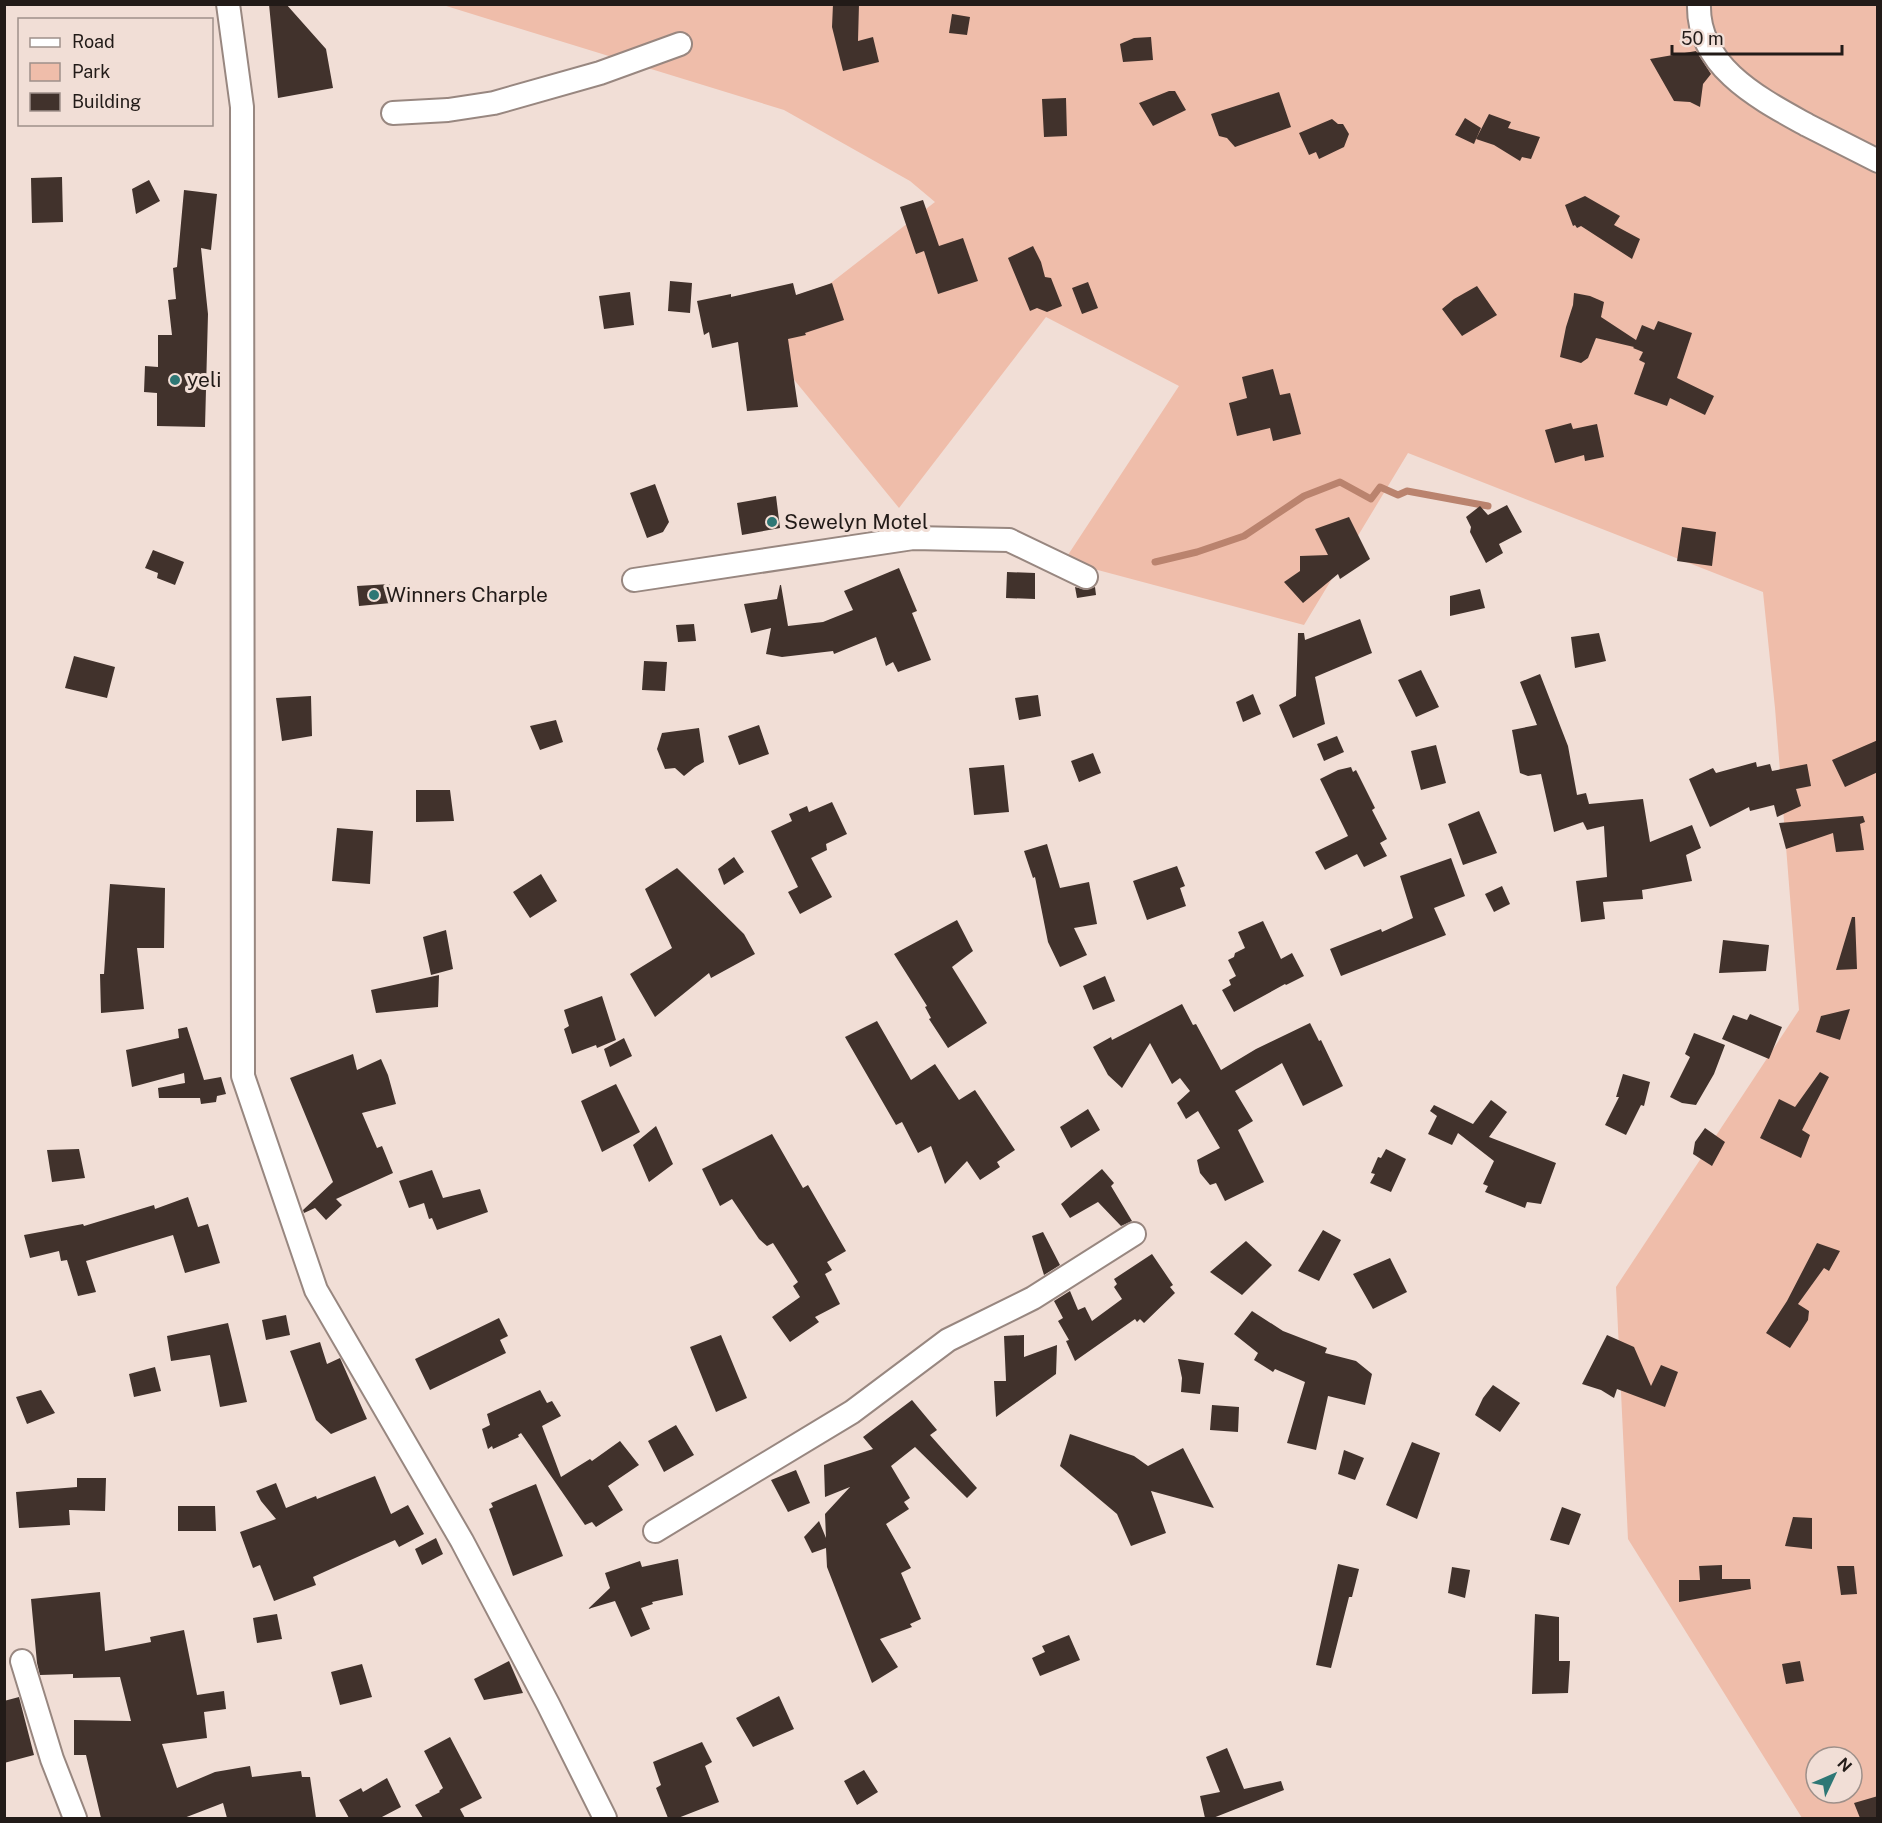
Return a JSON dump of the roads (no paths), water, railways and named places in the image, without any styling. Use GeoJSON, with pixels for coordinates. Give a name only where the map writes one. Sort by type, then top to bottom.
{"type":"FeatureCollection","features":[{"type":"Feature","properties":{"kind":"street"},"geometry":{"type":"LineString","coordinates":[[228,4],[242,107],[243,1076],[316,1290],[462,1541],[605,1818]]}},
{"type":"Feature","properties":{"kind":"street"},"geometry":{"type":"LineString","coordinates":[[1699,4],[1698,15],[1707,46],[1728,74],[1760,99],[1878,161]]}},
{"type":"Feature","properties":{"kind":"street"},"geometry":{"type":"LineString","coordinates":[[393,113],[448,110],[494,103],[600,73],[680,44]]}},
{"type":"Feature","properties":{"kind":"street"},"geometry":{"type":"LineString","coordinates":[[634,580],[913,538],[1009,540],[1086,577]]}},
{"type":"Feature","properties":{"kind":"street"},"geometry":{"type":"LineString","coordinates":[[655,1531],[852,1412],[948,1340],[1033,1298],[1134,1234]]}},
{"type":"Feature","properties":{"kind":"street"},"geometry":{"type":"LineString","coordinates":[[22,1661],[52,1759],[75,1818]]}},
{"type":"Feature","properties":{"kind":"waterway"},"geometry":{"type":"LineString","coordinates":[[1155,562],[1197,552],[1244,536],[1304,496],[1340,482],[1371,499],[1380,487],[1398,495],[1407,491],[1488,506]]}},
{"type":"Feature","properties":{"kind":"place","name":"yeli"},"geometry":{"type":"Point","coordinates":[175,380]}},
{"type":"Feature","properties":{"kind":"place","name":"Sewelyn Motel"},"geometry":{"type":"Point","coordinates":[772,522]}},
{"type":"Feature","properties":{"kind":"place","name":"Winners Charple"},"geometry":{"type":"Point","coordinates":[374,595]}}]}
